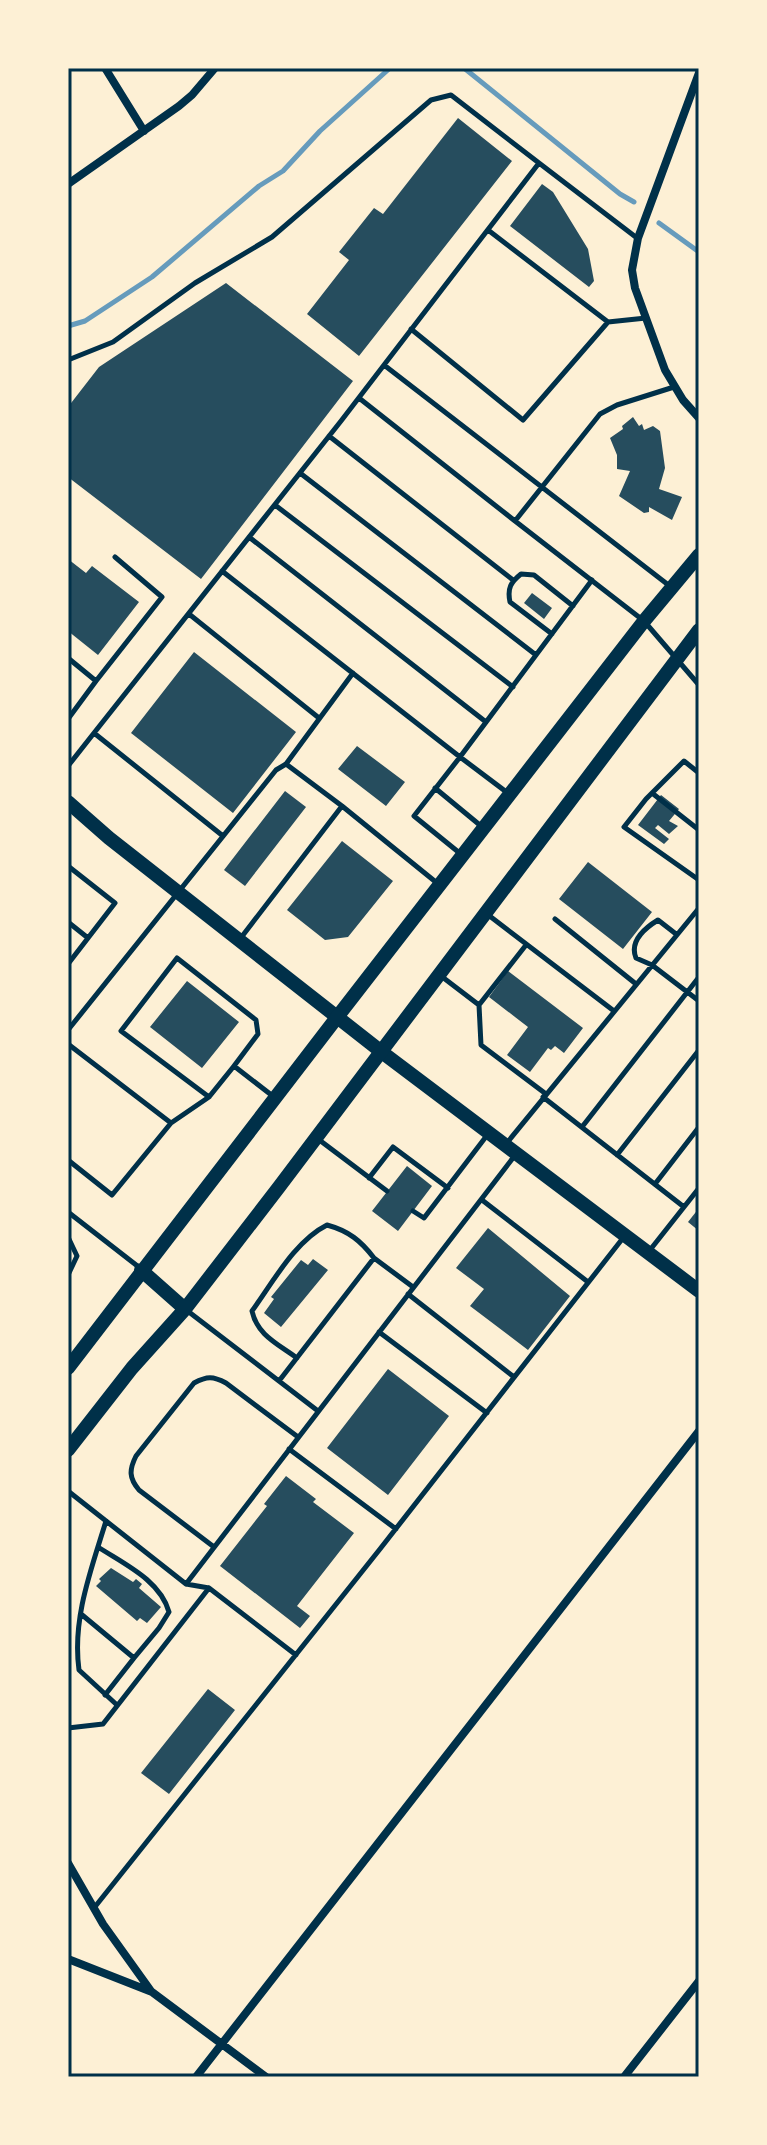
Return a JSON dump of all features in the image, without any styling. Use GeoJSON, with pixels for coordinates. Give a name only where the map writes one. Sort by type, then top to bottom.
{"type":"FeatureCollection","features":[{"type":"Feature","properties":{"kind":"main road"},"geometry":{"type":"LineString","coordinates":[[68,1368],[439,885],[699,555]]}},
{"type":"Feature","properties":{"kind":"main road"},"geometry":{"type":"LineString","coordinates":[[68,1450],[132,1368],[185,1309],[383,1053],[699,630]]}},
{"type":"Feature","properties":{"kind":"main road"},"geometry":{"type":"LineString","coordinates":[[68,802],[109,838],[383,1053],[699,1291]]}},
{"type":"Feature","properties":{"kind":"main road"},"geometry":{"type":"LineString","coordinates":[[141,1270],[185,1309]]}},
{"type":"Feature","properties":{"kind":"street"},"geometry":{"type":"LineString","coordinates":[[105,68],[144,131]]}},
{"type":"Feature","properties":{"kind":"street"},"geometry":{"type":"LineString","coordinates":[[68,184],[192,95],[215,68]]}},
{"type":"Feature","properties":{"kind":"street"},"geometry":{"type":"LineString","coordinates":[[699,73],[638,238],[632,270],[635,288],[674,387],[699,418]]}},
{"type":"Feature","properties":{"kind":"street"},"geometry":{"type":"LineString","coordinates":[[196,2077],[699,1431]]}},
{"type":"Feature","properties":{"kind":"street"},"geometry":{"type":"LineString","coordinates":[[68,1863],[93,1909],[152,1992]]}},
{"type":"Feature","properties":{"kind":"street"},"geometry":{"type":"LineString","coordinates":[[68,1959],[152,1992],[266,2077]]}},
{"type":"Feature","properties":{"kind":"street"},"geometry":{"type":"LineString","coordinates":[[624,2077],[699,1981]]}},
{"type":"Feature","properties":{"kind":"lane"},"geometry":{"type":"LineString","coordinates":[[68,360],[113,342],[195,283],[272,237],[431,100],[451,95],[638,238]]}},
{"type":"Feature","properties":{"kind":"lane"},"geometry":{"type":"LineString","coordinates":[[68,766],[359,398],[539,163]]}},
{"type":"Feature","properties":{"kind":"lane"},"geometry":{"type":"LineString","coordinates":[[488,230],[608,322]]}},
{"type":"Feature","properties":{"kind":"lane"},"geometry":{"type":"LineString","coordinates":[[411,329],[523,420],[608,322],[646,318]]}},
{"type":"Feature","properties":{"kind":"lane"},"geometry":{"type":"LineString","coordinates":[[384,365],[672,587]]}},
{"type":"Feature","properties":{"kind":"lane"},"geometry":{"type":"LineString","coordinates":[[515,521],[600,414],[617,405],[674,387]]}},
{"type":"Feature","properties":{"kind":"lane"},"geometry":{"type":"LineString","coordinates":[[359,398],[644,621],[699,685]]}},
{"type":"Feature","properties":{"kind":"lane"},"geometry":{"type":"LineString","coordinates":[[329,436],[513,580]]}},
{"type":"Feature","properties":{"kind":"lane"},"geometry":{"type":"LineString","coordinates":[[300,473],[536,655]]}},
{"type":"Feature","properties":{"kind":"lane"},"geometry":{"type":"LineString","coordinates":[[275,505],[513,687]]}},
{"type":"Feature","properties":{"kind":"lane"},"geometry":{"type":"LineString","coordinates":[[249,537],[486,722]]}},
{"type":"Feature","properties":{"kind":"lane"},"geometry":{"type":"LineString","coordinates":[[68,719],[162,597],[115,557]]}},
{"type":"Feature","properties":{"kind":"lane"},"geometry":{"type":"LineString","coordinates":[[222,571],[509,795]]}},
{"type":"Feature","properties":{"kind":"lane"},"geometry":{"type":"LineString","coordinates":[[552,634],[510,602],[508,591],[513,580],[521,574],[534,575],[573,606]]}},
{"type":"Feature","properties":{"kind":"lane"},"geometry":{"type":"LineString","coordinates":[[462,856],[414,816],[592,580]]}},
{"type":"Feature","properties":{"kind":"lane"},"geometry":{"type":"LineString","coordinates":[[189,614],[319,718]]}},
{"type":"Feature","properties":{"kind":"lane"},"geometry":{"type":"LineString","coordinates":[[68,658],[96,681]]}},
{"type":"Feature","properties":{"kind":"lane"},"geometry":{"type":"LineString","coordinates":[[68,1030],[276,770],[286,764],[353,673]]}},
{"type":"Feature","properties":{"kind":"lane"},"geometry":{"type":"LineString","coordinates":[[94,733],[223,836]]}},
{"type":"Feature","properties":{"kind":"lane"},"geometry":{"type":"LineString","coordinates":[[699,773],[684,761],[624,827],[699,880]]}},
{"type":"Feature","properties":{"kind":"lane"},"geometry":{"type":"LineString","coordinates":[[286,764],[439,885]]}},
{"type":"Feature","properties":{"kind":"lane"},"geometry":{"type":"LineString","coordinates":[[435,788],[484,828]]}},
{"type":"Feature","properties":{"kind":"lane"},"geometry":{"type":"LineString","coordinates":[[652,793],[699,830]]}},
{"type":"Feature","properties":{"kind":"lane"},"geometry":{"type":"LineString","coordinates":[[239,940],[342,806]]}},
{"type":"Feature","properties":{"kind":"lane"},"geometry":{"type":"LineString","coordinates":[[68,866],[115,903],[68,964]]}},
{"type":"Feature","properties":{"kind":"lane"},"geometry":{"type":"LineString","coordinates":[[186,1584],[481,1199],[544,1096],[699,908]]}},
{"type":"Feature","properties":{"kind":"lane"},"geometry":{"type":"LineString","coordinates":[[486,913],[614,1011]]}},
{"type":"Feature","properties":{"kind":"lane"},"geometry":{"type":"LineString","coordinates":[[555,919],[636,984]]}},
{"type":"Feature","properties":{"kind":"lane"},"geometry":{"type":"LineString","coordinates":[[676,934],[658,920],[636,940],[633,951],[636,958],[652,965],[699,1001]]}},
{"type":"Feature","properties":{"kind":"lane"},"geometry":{"type":"LineString","coordinates":[[68,922],[88,938]]}},
{"type":"Feature","properties":{"kind":"lane"},"geometry":{"type":"LineString","coordinates":[[526,945],[479,1005],[481,1045],[684,1207]]}},
{"type":"Feature","properties":{"kind":"lane"},"geometry":{"type":"LineString","coordinates":[[68,1160],[112,1195],[171,1123],[209,1097],[258,1034],[256,1020],[177,958],[121,1031],[209,1097]]}},
{"type":"Feature","properties":{"kind":"lane"},"geometry":{"type":"LineString","coordinates":[[440,975],[479,1005]]}},
{"type":"Feature","properties":{"kind":"lane"},"geometry":{"type":"LineString","coordinates":[[582,1127],[699,977]]}},
{"type":"Feature","properties":{"kind":"lane"},"geometry":{"type":"LineString","coordinates":[[68,1044],[171,1123]]}},
{"type":"Feature","properties":{"kind":"lane"},"geometry":{"type":"LineString","coordinates":[[617,1155],[699,1050]]}},
{"type":"Feature","properties":{"kind":"lane"},"geometry":{"type":"LineString","coordinates":[[234,1066],[275,1097]]}},
{"type":"Feature","properties":{"kind":"lane"},"geometry":{"type":"LineString","coordinates":[[655,1184],[699,1127]]}},
{"type":"Feature","properties":{"kind":"lane"},"geometry":{"type":"LineString","coordinates":[[413,1211],[424,1218],[489,1132]]}},
{"type":"Feature","properties":{"kind":"lane"},"geometry":{"type":"LineString","coordinates":[[317,1138],[387,1191]]}},
{"type":"Feature","properties":{"kind":"lane"},"geometry":{"type":"LineString","coordinates":[[369,1178],[393,1147],[448,1188]]}},
{"type":"Feature","properties":{"kind":"lane"},"geometry":{"type":"LineString","coordinates":[[648,1252],[699,1188]]}},
{"type":"Feature","properties":{"kind":"lane"},"geometry":{"type":"LineString","coordinates":[[481,1199],[588,1282]]}},
{"type":"Feature","properties":{"kind":"lane"},"geometry":{"type":"LineString","coordinates":[[68,1212],[141,1270]]}},
{"type":"Feature","properties":{"kind":"lane"},"geometry":{"type":"LineString","coordinates":[[297,1358],[261,1332],[252,1311],[292,1256],[315,1231],[327,1225],[346,1231],[364,1244],[374,1258],[413,1287]]}},
{"type":"Feature","properties":{"kind":"lane"},"geometry":{"type":"LineString","coordinates":[[93,1909],[396,1529],[625,1235]]}},
{"type":"Feature","properties":{"kind":"lane"},"geometry":{"type":"LineString","coordinates":[[68,1237],[77,1256],[68,1275]]}},
{"type":"Feature","properties":{"kind":"lane"},"geometry":{"type":"LineString","coordinates":[[279,1381],[374,1258]]}},
{"type":"Feature","properties":{"kind":"lane"},"geometry":{"type":"LineString","coordinates":[[408,1294],[514,1377]]}},
{"type":"Feature","properties":{"kind":"lane"},"geometry":{"type":"LineString","coordinates":[[185,1309],[318,1411]]}},
{"type":"Feature","properties":{"kind":"lane"},"geometry":{"type":"LineString","coordinates":[[379,1332],[487,1413]]}},
{"type":"Feature","properties":{"kind":"lane"},"geometry":{"type":"LineString","coordinates":[[214,1547],[131,1481],[130,1469],[136,1456],[194,1383],[205,1377],[214,1376],[226,1383],[298,1437]]}},
{"type":"Feature","properties":{"kind":"lane"},"geometry":{"type":"LineString","coordinates":[[289,1449],[396,1529]]}},
{"type":"Feature","properties":{"kind":"lane"},"geometry":{"type":"LineString","coordinates":[[68,1491],[186,1584],[209,1588],[296,1655]]}},
{"type":"Feature","properties":{"kind":"lane"},"geometry":{"type":"LineString","coordinates":[[106,1521],[88,1580],[75,1643],[79,1670],[117,1705]]}},
{"type":"Feature","properties":{"kind":"lane"},"geometry":{"type":"LineString","coordinates":[[98,1547],[134,1570],[165,1599],[169,1612],[105,1695]]}},
{"type":"Feature","properties":{"kind":"lane"},"geometry":{"type":"LineString","coordinates":[[68,1728],[103,1724],[209,1588]]}},
{"type":"Feature","properties":{"kind":"lane"},"geometry":{"type":"LineString","coordinates":[[81,1614],[134,1658]]}},
{"type":"Feature","properties":{"kind":"building"},"geometry":{"type":"Polygon","coordinates":[[[458,118],[512,161],[359,356],[307,314],[349,260],[339,252],[374,208],[383,214],[458,118]]]}},
{"type":"Feature","properties":{"kind":"building"},"geometry":{"type":"Polygon","coordinates":[[[542,184],[553,192],[588,249],[594,281],[589,287],[510,226],[542,184]]]}},
{"type":"Feature","properties":{"kind":"building"},"geometry":{"type":"Polygon","coordinates":[[[226,283],[353,381],[201,579],[68,477],[68,407],[99,367],[226,283]]]}},
{"type":"Feature","properties":{"kind":"building"},"geometry":{"type":"Polygon","coordinates":[[[633,417],[644,430],[653,426],[660,431],[665,468],[659,489],[682,497],[672,520],[649,507],[649,512],[644,513],[619,496],[630,471],[617,469],[617,455],[610,438],[633,417]]]}},
{"type":"Feature","properties":{"kind":"building"},"geometry":{"type":"Polygon","coordinates":[[[68,559],[86,573],[92,566],[139,602],[98,655],[68,631],[68,559]]]}},
{"type":"Feature","properties":{"kind":"building"},"geometry":{"type":"Polygon","coordinates":[[[532,593],[552,608],[544,619],[524,603],[532,593]]]}},
{"type":"Feature","properties":{"kind":"building"},"geometry":{"type":"Polygon","coordinates":[[[194,652],[296,732],[233,813],[131,733],[194,652]]]}},
{"type":"Feature","properties":{"kind":"building"},"geometry":{"type":"Polygon","coordinates":[[[357,746],[405,782],[386,806],[338,769],[357,746]]]}},
{"type":"Feature","properties":{"kind":"building"},"geometry":{"type":"Polygon","coordinates":[[[285,791],[306,807],[245,886],[224,870],[285,791]]]}},
{"type":"Feature","properties":{"kind":"building"},"geometry":{"type":"Polygon","coordinates":[[[661,795],[679,809],[669,821],[678,826],[669,834],[658,825],[655,828],[669,839],[664,844],[638,825],[661,795]]]}},
{"type":"Feature","properties":{"kind":"building"},"geometry":{"type":"Polygon","coordinates":[[[342,841],[393,881],[348,937],[325,940],[287,910],[342,841]]]}},
{"type":"Feature","properties":{"kind":"building"},"geometry":{"type":"Polygon","coordinates":[[[588,862],[652,912],[623,949],[559,899],[588,862]]]}},
{"type":"Feature","properties":{"kind":"building"},"geometry":{"type":"Polygon","coordinates":[[[508,971],[583,1028],[564,1053],[555,1046],[551,1050],[548,1048],[530,1072],[507,1055],[528,1027],[489,997],[508,971]]]}},
{"type":"Feature","properties":{"kind":"building"},"geometry":{"type":"Polygon","coordinates":[[[187,981],[239,1022],[202,1068],[150,1027],[187,981]]]}},
{"type":"Feature","properties":{"kind":"building"},"geometry":{"type":"Polygon","coordinates":[[[407,1166],[432,1186],[398,1231],[372,1211],[407,1166]]]}},
{"type":"Feature","properties":{"kind":"building"},"geometry":{"type":"Polygon","coordinates":[[[699,1208],[699,1231],[688,1222],[699,1208]]]}},
{"type":"Feature","properties":{"kind":"building"},"geometry":{"type":"Polygon","coordinates":[[[488,1228],[570,1296],[528,1350],[470,1306],[484,1289],[456,1268],[488,1228]]]}},
{"type":"Feature","properties":{"kind":"building"},"geometry":{"type":"Polygon","coordinates":[[[313,1259],[328,1270],[281,1327],[264,1313],[274,1299],[271,1297],[301,1260],[308,1265],[313,1259]]]}},
{"type":"Feature","properties":{"kind":"building"},"geometry":{"type":"Polygon","coordinates":[[[388,1369],[449,1416],[388,1495],[327,1448],[388,1369]]]}},
{"type":"Feature","properties":{"kind":"building"},"geometry":{"type":"Polygon","coordinates":[[[286,1476],[316,1499],[313,1502],[354,1533],[297,1606],[310,1616],[300,1628],[220,1566],[267,1506],[264,1504],[286,1476]]]}},
{"type":"Feature","properties":{"kind":"building"},"geometry":{"type":"Polygon","coordinates":[[[111,1568],[133,1582],[136,1579],[142,1584],[139,1588],[161,1607],[147,1623],[140,1618],[137,1621],[96,1586],[111,1568]]]}},
{"type":"Feature","properties":{"kind":"building"},"geometry":{"type":"Polygon","coordinates":[[[208,1689],[235,1710],[169,1794],[141,1773],[208,1689]]]}},
{"type":"Feature","properties":{"kind":"waterway"},"geometry":{"type":"LineString","coordinates":[[68,326],[85,321],[152,277],[259,186],[283,171],[320,131],[390,68]]}},
{"type":"Feature","properties":{"kind":"waterway"},"geometry":{"type":"LineString","coordinates":[[464,68],[634,202]]}},
{"type":"Feature","properties":{"kind":"waterway"},"geometry":{"type":"LineString","coordinates":[[659,223],[699,252]]}}]}
